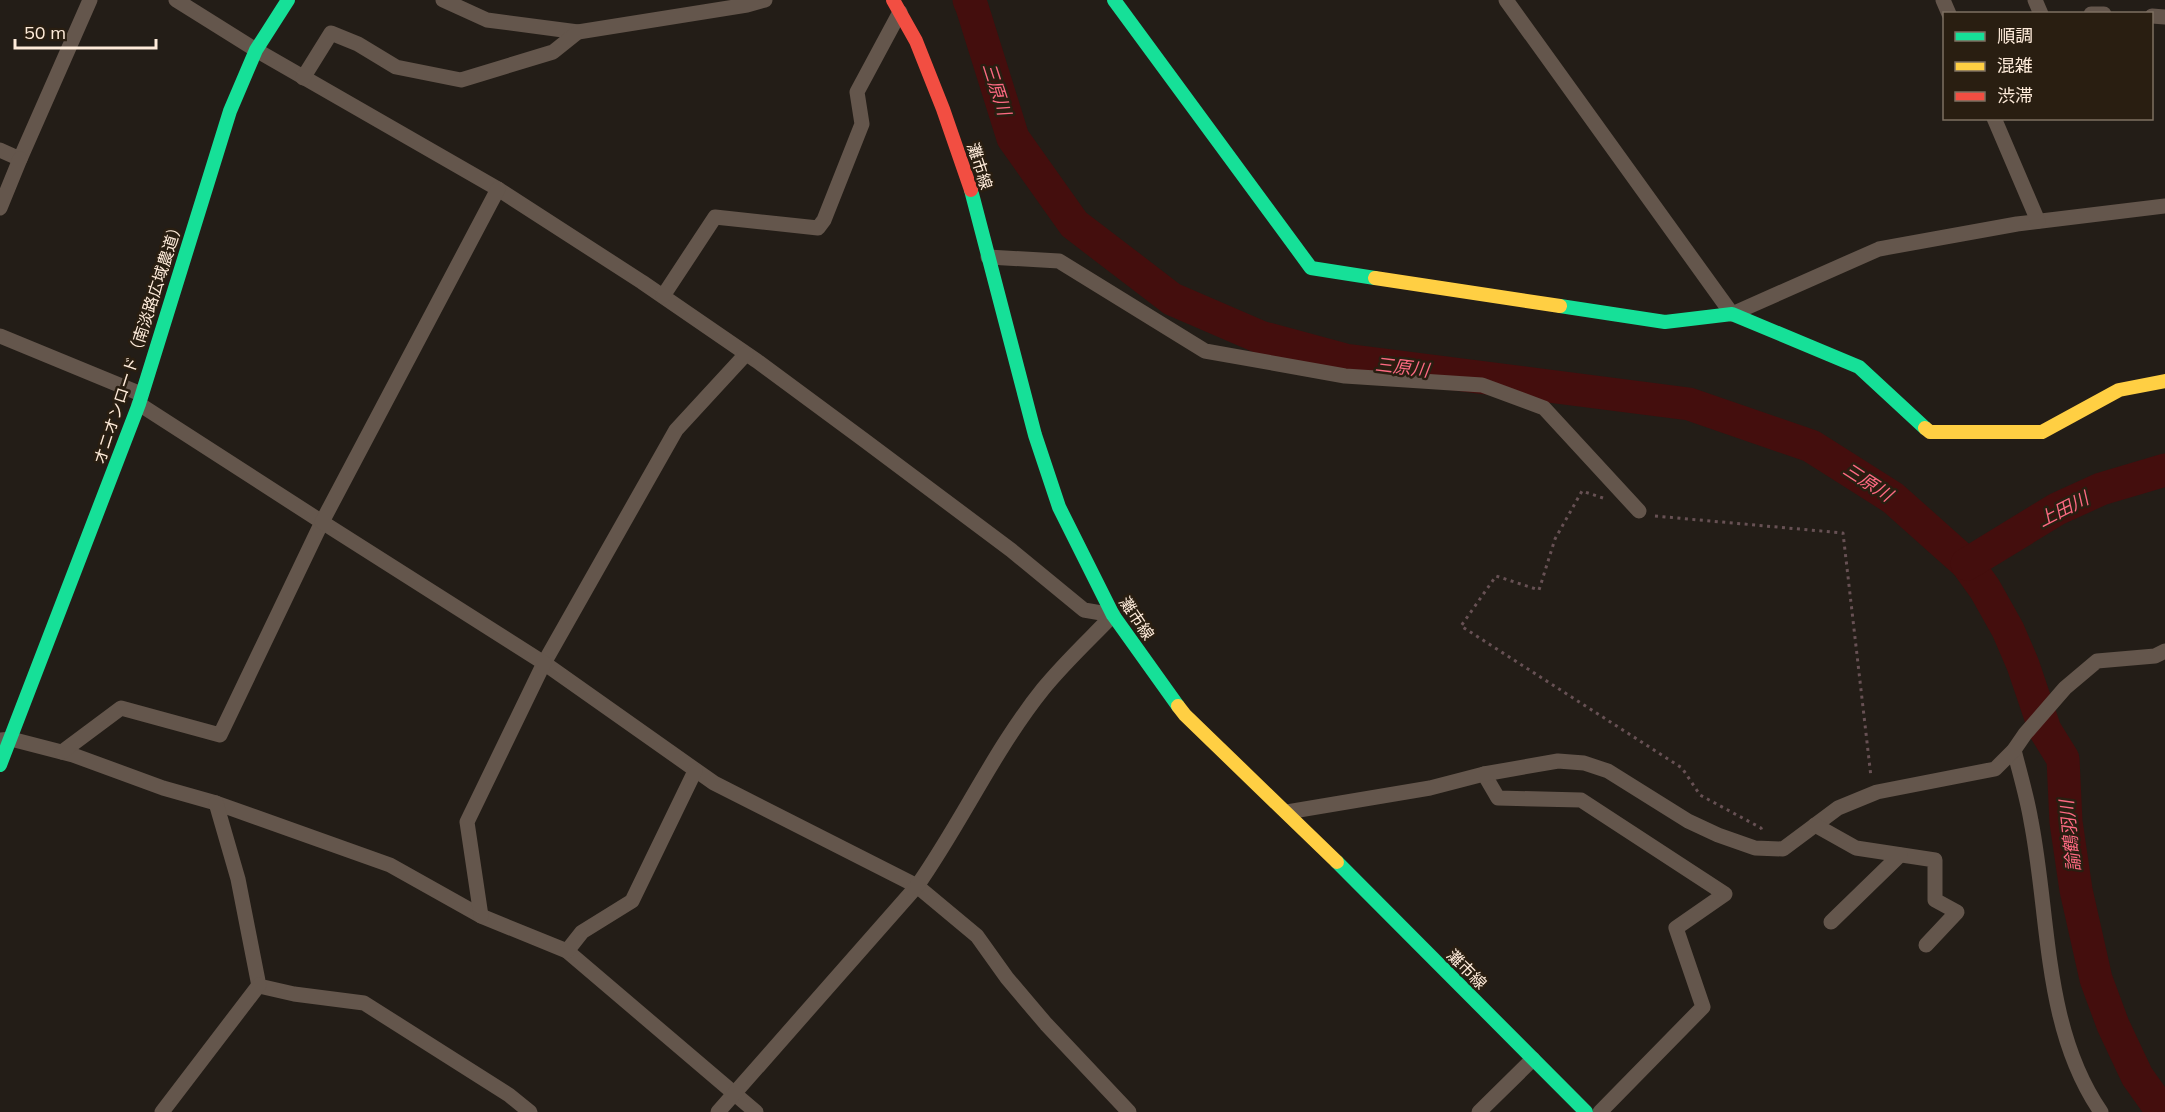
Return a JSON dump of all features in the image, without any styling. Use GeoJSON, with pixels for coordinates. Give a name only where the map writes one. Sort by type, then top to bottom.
{"type":"FeatureCollection","features":[{"type":"Feature","properties":{"kind":"street"},"geometry":{"type":"LineString","coordinates":[[0,208],[90,0]]}},
{"type":"Feature","properties":{"kind":"street"},"geometry":{"type":"LineString","coordinates":[[176,0],[256,51],[498,189],[663,296],[747,354],[1011,550],[1084,610],[1113,615]]}},
{"type":"Feature","properties":{"kind":"street","name":"オニオンロード（南淡路広域農道）"},"geometry":{"type":"LineString","coordinates":[[0,765],[6,740],[140,399],[230,111],[256,51],[288,0]]}},
{"type":"Feature","properties":{"kind":"street"},"geometry":{"type":"LineString","coordinates":[[443,0],[487,20],[578,32],[747,5],[765,0]]}},
{"type":"Feature","properties":{"kind":"street"},"geometry":{"type":"LineString","coordinates":[[1114,0],[1311,267],[1665,322],[1732,314],[1879,249],[2038,221],[2165,206]]}},
{"type":"Feature","properties":{"kind":"street"},"geometry":{"type":"LineString","coordinates":[[1507,1],[1732,314],[1859,367],[1930,432],[2042,432],[2119,390],[2165,381]]}},
{"type":"Feature","properties":{"kind":"street"},"geometry":{"type":"LineString","coordinates":[[663,296],[715,217],[818,228],[824,220],[862,124],[857,92],[897,6]]}},
{"type":"Feature","properties":{"kind":"street","name":"灘市線"},"geometry":{"type":"LineString","coordinates":[[897,6],[916,41],[944,109],[973,197],[1035,435],[1059,507],[1113,615],[1185,715],[1287,812],[1586,1112]]}},
{"type":"Feature","properties":{"kind":"street"},"geometry":{"type":"LineString","coordinates":[[303,78],[331,33],[358,44],[396,66],[461,80],[553,51],[578,32]]}},
{"type":"Feature","properties":{"kind":"street"},"geometry":{"type":"LineString","coordinates":[[1995,120],[2038,221]]}},
{"type":"Feature","properties":{"kind":"street"},"geometry":{"type":"LineString","coordinates":[[0,150],[20,159]]}},
{"type":"Feature","properties":{"kind":"street"},"geometry":{"type":"LineString","coordinates":[[62,752],[121,708],[220,735],[322,522],[498,189]]}},
{"type":"Feature","properties":{"kind":"street"},"geometry":{"type":"LineString","coordinates":[[988,257],[1059,261],[1205,351],[1345,376],[1482,385],[1544,408],[1639,511]]}},
{"type":"Feature","properties":{"kind":"street"},"geometry":{"type":"LineString","coordinates":[[0,336],[140,399],[322,522],[544,663],[714,783],[917,886],[977,936],[1007,978],[1046,1024],[1129,1112]]}},
{"type":"Feature","properties":{"kind":"street"},"geometry":{"type":"LineString","coordinates":[[481,916],[466,822],[544,663],[676,430],[747,354]]}},
{"type":"Feature","properties":{"kind":"street"},"geometry":{"type":"LineString","coordinates":[[718,1112],[917,886],[935,861],[997,756],[1043,688],[1113,615]]}},
{"type":"Feature","properties":{"kind":"street"},"geometry":{"type":"LineString","coordinates":[[1287,812],[1430,788],[1484,774],[1558,761],[1584,763],[1608,771],[1688,821],[1718,835],[1755,848],[1783,849],[1838,808],[1873,794],[1995,769],[2014,750],[2065,688],[2097,661],[2155,656],[2165,651]]}},
{"type":"Feature","properties":{"kind":"street"},"geometry":{"type":"LineString","coordinates":[[6,740],[62,752],[163,788],[216,803],[390,865],[481,916],[567,951],[756,1112]]}},
{"type":"Feature","properties":{"kind":"street"},"geometry":{"type":"LineString","coordinates":[[2014,750],[2031,821],[2059,1017],[2087,1092],[2100,1112]]}},
{"type":"Feature","properties":{"kind":"street"},"geometry":{"type":"LineString","coordinates":[[567,951],[582,932],[632,901],[695,771]]}},
{"type":"Feature","properties":{"kind":"street"},"geometry":{"type":"LineString","coordinates":[[1484,774],[1498,798],[1581,800],[1725,894],[1676,928],[1703,1007],[1600,1112]]}},
{"type":"Feature","properties":{"kind":"street"},"geometry":{"type":"LineString","coordinates":[[162,1112],[258,985],[238,879],[216,803]]}},
{"type":"Feature","properties":{"kind":"street"},"geometry":{"type":"LineString","coordinates":[[1815,825],[1856,848],[1935,860],[1935,900],[1957,912],[1926,945]]}},
{"type":"Feature","properties":{"kind":"street"},"geometry":{"type":"LineString","coordinates":[[1831,922],[1900,855]]}},
{"type":"Feature","properties":{"kind":"street"},"geometry":{"type":"LineString","coordinates":[[258,985],[294,994],[364,1003],[509,1095],[530,1112]]}},
{"type":"Feature","properties":{"kind":"street"},"geometry":{"type":"LineString","coordinates":[[1479,1112],[1533,1059]]}},
{"type":"Feature","properties":{"kind":"path"},"geometry":{"type":"LineString","coordinates":[[1610,501],[1582,491],[1555,539],[1539,590],[1496,576],[1461,626],[1682,768],[1700,795],[1761,828],[1770,849]]}},
{"type":"Feature","properties":{"kind":"path"},"geometry":{"type":"LineString","coordinates":[[1639,511],[1655,516],[1843,532],[1873,794]]}},
{"type":"Feature","properties":{"kind":"waterway","name":"三原川"},"geometry":{"type":"LineString","coordinates":[[969,0],[1013,138],[1074,224],[1172,299],[1260,337],[1345,360],[1689,404],[1811,446],[1893,498],[1967,564],[1985,589],[2008,630],[2023,665],[2045,730],[2063,759],[2066,822],[2076,890],[2096,979],[2113,1025],[2137,1076],[2165,1111]]}},
{"type":"Feature","properties":{"kind":"waterway","name":"上田川"},"geometry":{"type":"LineString","coordinates":[[1967,564],[2057,509],[2101,489],[2165,470]]}},
{"type":"Feature","properties":{"kind":"traffic: fast"},"geometry":{"type":"LineString","coordinates":[[0,765],[139,404],[230,111],[256,50],[288,0]]}},
{"type":"Feature","properties":{"kind":"traffic: fast"},"geometry":{"type":"LineString","coordinates":[[1114,0],[1311,268],[1375,278]]}},
{"type":"Feature","properties":{"kind":"traffic: fast"},"geometry":{"type":"LineString","coordinates":[[971,190],[1035,435],[1059,507],[1113,615],[1178,706]]}},
{"type":"Feature","properties":{"kind":"traffic: fast"},"geometry":{"type":"LineString","coordinates":[[1560,306],[1665,322],[1732,314],[1859,367],[1925,428]]}},
{"type":"Feature","properties":{"kind":"traffic: fast"},"geometry":{"type":"LineString","coordinates":[[1337,862],[1586,1112]]}},
{"type":"Feature","properties":{"kind":"traffic: slow"},"geometry":{"type":"LineString","coordinates":[[1375,278],[1560,306]]}},
{"type":"Feature","properties":{"kind":"traffic: slow"},"geometry":{"type":"LineString","coordinates":[[1925,428],[1930,432],[2042,432],[2119,390],[2165,381]]}},
{"type":"Feature","properties":{"kind":"traffic: slow"},"geometry":{"type":"LineString","coordinates":[[1178,706],[1337,862]]}},
{"type":"Feature","properties":{"kind":"traffic: jam"},"geometry":{"type":"LineString","coordinates":[[893,0],[916,41],[971,190]]}},
{"type":"Feature","properties":{"kind":"water label","name":"諭鶴羽川"},"geometry":{"type":"Point","coordinates":[2070,836]}}]}
